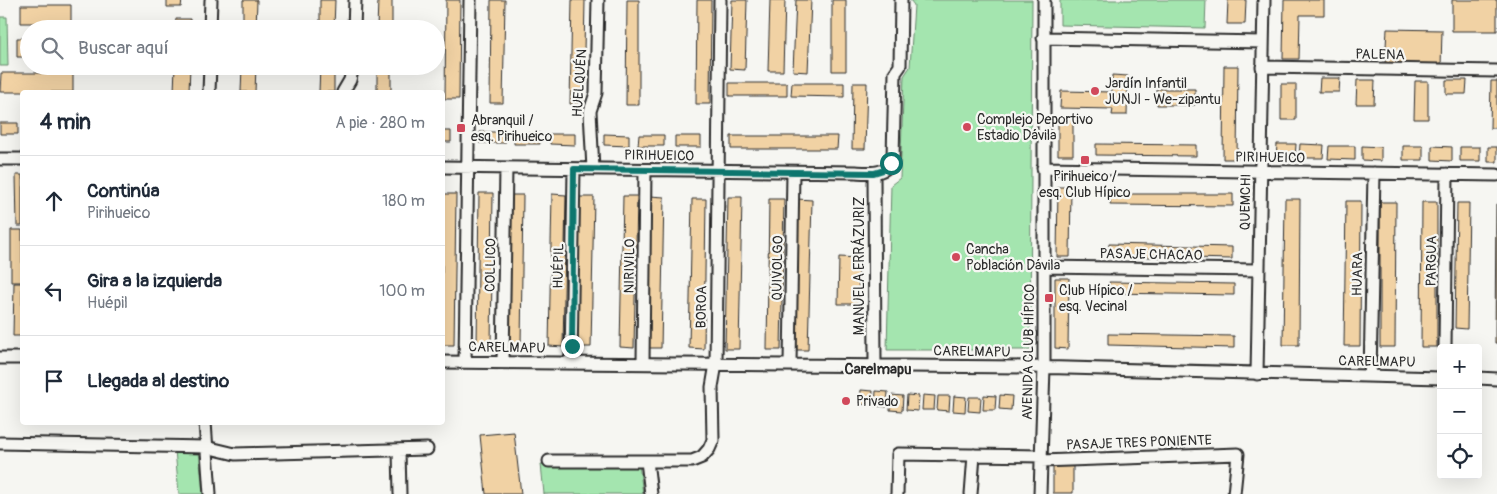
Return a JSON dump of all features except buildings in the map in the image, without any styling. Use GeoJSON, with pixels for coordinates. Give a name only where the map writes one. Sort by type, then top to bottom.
{"type":"FeatureCollection","features":[{"type":"Feature","properties":{"kind":"street"},"geometry":{"type":"LineString","coordinates":[[210,20],[211,0]]}},
{"type":"Feature","properties":{"kind":"street"},"geometry":{"type":"LineString","coordinates":[[355,20],[356,0]]}},
{"type":"Feature","properties":{"kind":"street"},"geometry":{"type":"LineString","coordinates":[[465,362],[470,0]]}},
{"type":"Feature","properties":{"kind":"street","name":"HUELQUÉN"},"geometry":{"type":"LineString","coordinates":[[593,169],[590,111],[596,93],[598,0]]}},
{"type":"Feature","properties":{"kind":"street","name":"BOROA"},"geometry":{"type":"LineString","coordinates":[[549,461],[692,461],[702,456],[709,449],[713,440],[712,386],[716,364],[720,0]]}},
{"type":"Feature","properties":{"kind":"street"},"geometry":{"type":"LineString","coordinates":[[874,173],[887,169],[893,157],[895,73],[900,66],[901,0]]}},
{"type":"Feature","properties":{"kind":"street","name":"AVENIDA CLUB HÍPICO"},"geometry":{"type":"LineString","coordinates":[[1040,494],[1044,367],[1044,0]]}},
{"type":"Feature","properties":{"kind":"street","name":"QUEMCHI"},"geometry":{"type":"LineString","coordinates":[[1257,374],[1264,0]]}},
{"type":"Feature","properties":{"kind":"street"},"geometry":{"type":"LineString","coordinates":[[1044,38],[1263,42]]}},
{"type":"Feature","properties":{"kind":"street","name":"PALENA"},"geometry":{"type":"LineString","coordinates":[[1262,67],[1497,71]]}},
{"type":"Feature","properties":{"kind":"street"},"geometry":{"type":"LineString","coordinates":[[209,90],[210,75]]}},
{"type":"Feature","properties":{"kind":"street"},"geometry":{"type":"LineString","coordinates":[[344,90],[351,75]]}},
{"type":"Feature","properties":{"kind":"street"},"geometry":{"type":"LineString","coordinates":[[0,159],[20,159]]}},
{"type":"Feature","properties":{"kind":"street","name":"PIRIHUEICO"},"geometry":{"type":"LineString","coordinates":[[445,167],[874,173]]}},
{"type":"Feature","properties":{"kind":"street","name":"COLLICO"},"geometry":{"type":"LineString","coordinates":[[503,362],[506,168]]}},
{"type":"Feature","properties":{"kind":"street","name":"PIRIHUEICO"},"geometry":{"type":"LineString","coordinates":[[1043,168],[1497,175]]}},
{"type":"Feature","properties":{"kind":"street","name":"HUÉPIL"},"geometry":{"type":"LineString","coordinates":[[571,363],[574,169]]}},
{"type":"Feature","properties":{"kind":"street","name":"NIRIVILO"},"geometry":{"type":"LineString","coordinates":[[643,363],[646,170]]}},
{"type":"Feature","properties":{"kind":"street","name":"QUIVOLGO"},"geometry":{"type":"LineString","coordinates":[[790,365],[793,172]]}},
{"type":"Feature","properties":{"kind":"street","name":"MANUELA ERRÁZURIZ"},"geometry":{"type":"LineString","coordinates":[[874,173],[875,365]]}},
{"type":"Feature","properties":{"kind":"street","name":"HUARA"},"geometry":{"type":"LineString","coordinates":[[1370,376],[1374,173]]}},
{"type":"Feature","properties":{"kind":"street","name":"PARGUA"},"geometry":{"type":"LineString","coordinates":[[1445,344],[1447,174]]}},
{"type":"Feature","properties":{"kind":"street","name":"PASAJE CHACAO"},"geometry":{"type":"LineString","coordinates":[[1043,267],[1259,270]]}},
{"type":"Feature","properties":{"kind":"street"},"geometry":{"type":"LineString","coordinates":[[0,358],[20,358]]}},
{"type":"Feature","properties":{"kind":"street","name":"CARELMAPU"},"geometry":{"type":"LineString","coordinates":[[445,362],[1044,367],[1437,378]]}},
{"type":"Feature","properties":{"kind":"street"},"geometry":{"type":"LineString","coordinates":[[1482,378],[1497,379]]}},
{"type":"Feature","properties":{"kind":"street"},"geometry":{"type":"LineString","coordinates":[[205,425],[210,494]]}},
{"type":"Feature","properties":{"kind":"street"},"geometry":{"type":"LineString","coordinates":[[0,443],[206,446],[235,454],[427,449]]}},
{"type":"Feature","properties":{"kind":"street"},"geometry":{"type":"LineString","coordinates":[[399,450],[400,494]]}},
{"type":"Feature","properties":{"kind":"street","name":"PASAJE TRES PONIENTE"},"geometry":{"type":"LineString","coordinates":[[897,494],[898,454],[974,455],[1041,459],[1238,454],[1234,494]]}},
{"type":"Feature","properties":{"kind":"street"},"geometry":{"type":"LineString","coordinates":[[971,494],[974,455]]}},
{"type":"Feature","properties":{"kind":"street"},"geometry":{"type":"LineString","coordinates":[[647,461],[650,494]]}},
{"type":"Feature","properties":{"kind":"green space","name":"Complejo Deportivo Estadio Dávila"},"geometry":{"type":"Polygon","coordinates":[[[910,0],[1032,0],[1030,350],[887,350],[891,185],[900,178],[904,76],[910,67],[914,5],[910,0]]]}},
{"type":"Feature","properties":{"kind":"green space"},"geometry":{"type":"Polygon","coordinates":[[[1060,0],[1206,0],[1205,28],[1060,25],[1060,0]]]}},
{"type":"Feature","properties":{"kind":"green space"},"geometry":{"type":"Polygon","coordinates":[[[0,17],[7,17],[8,66],[0,66],[0,17]]]}},
{"type":"Feature","properties":{"kind":"green space"},"geometry":{"type":"Polygon","coordinates":[[[175,450],[199,451],[203,494],[179,494],[175,450]]]}},
{"type":"Feature","properties":{"kind":"green space"},"geometry":{"type":"Polygon","coordinates":[[[541,464],[639,464],[643,494],[544,494],[541,464]]]}},
{"type":"Feature","properties":{"kind":"place","name":"Jardín Infantil JUNJI - We-zipantu"},"geometry":{"type":"Point","coordinates":[1095,91]}},
{"type":"Feature","properties":{"kind":"place","name":"Complejo Deportivo Estadio Dávila"},"geometry":{"type":"Point","coordinates":[967,127]}},
{"type":"Feature","properties":{"kind":"place","name":"Abranquil / esq. Pirihueico"},"geometry":{"type":"Point","coordinates":[461,128]}},
{"type":"Feature","properties":{"kind":"place","name":"Pirihueico / esq. Club Hípico"},"geometry":{"type":"Point","coordinates":[1085,160]}},
{"type":"Feature","properties":{"kind":"place","name":"Cancha Población Dávila"},"geometry":{"type":"Point","coordinates":[956,257]}},
{"type":"Feature","properties":{"kind":"place","name":"Club Hípico / esq. Vecinal"},"geometry":{"type":"Point","coordinates":[1049,298]}},
{"type":"Feature","properties":{"kind":"place","name":"Privado"},"geometry":{"type":"Point","coordinates":[846,401]}},
{"type":"Feature","properties":{"kind":"district","name":"Carelmapu"},"geometry":{"type":"Point","coordinates":[878,369]}},
{"type":"Feature","properties":{"kind":"route"},"geometry":{"type":"LineString","coordinates":[[572,346],[574,169],[874,173],[887,169],[891,163]]}}]}
